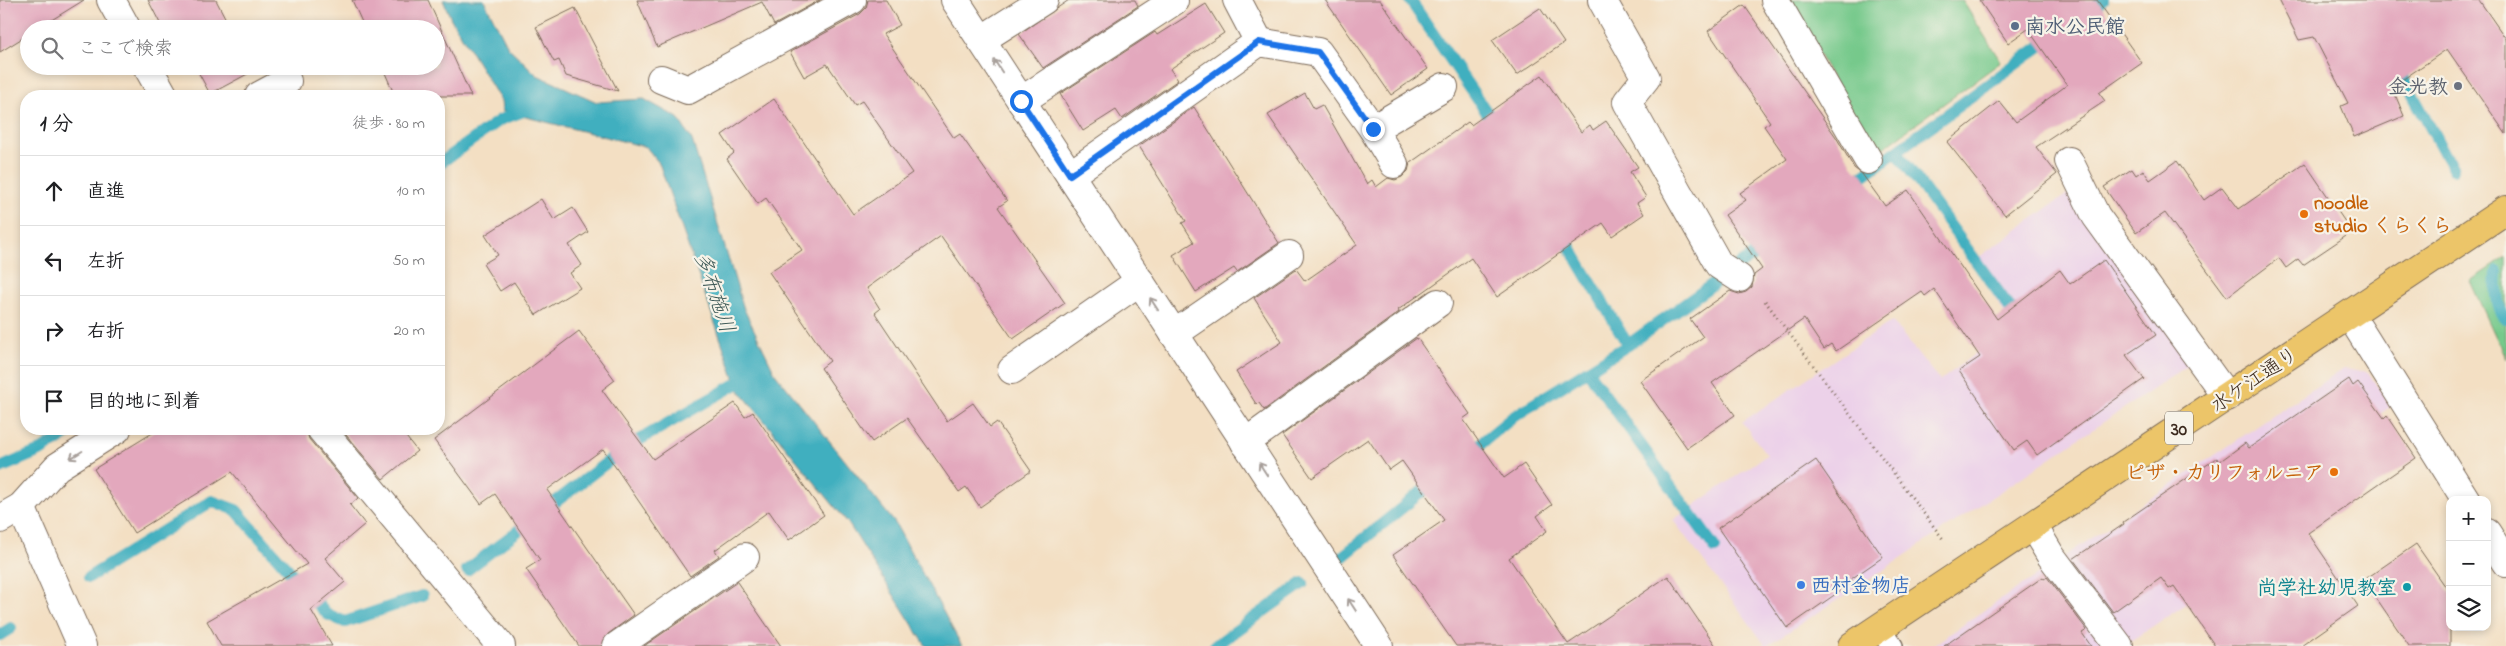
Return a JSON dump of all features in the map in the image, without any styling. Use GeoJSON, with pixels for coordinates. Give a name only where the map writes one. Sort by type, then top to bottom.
{"type":"FeatureCollection","features":[{"type":"Feature","properties":{"kind":"main road","name":"水ケ江通り"},"geometry":{"type":"LineString","coordinates":[[1852,646],[1886,637],[2033,526],[2506,210]]}},
{"type":"Feature","properties":{"kind":"street"},"geometry":{"type":"LineString","coordinates":[[111,0],[122,20]]}},
{"type":"Feature","properties":{"kind":"street"},"geometry":{"type":"LineString","coordinates":[[661,79],[688,90],[852,0]]}},
{"type":"Feature","properties":{"kind":"street"},"geometry":{"type":"LineString","coordinates":[[955,0],[1379,646]]}},
{"type":"Feature","properties":{"kind":"street"},"geometry":{"type":"LineString","coordinates":[[981,40],[1044,0]]}},
{"type":"Feature","properties":{"kind":"street"},"geometry":{"type":"LineString","coordinates":[[1021,101],[1174,0]]}},
{"type":"Feature","properties":{"kind":"street"},"geometry":{"type":"LineString","coordinates":[[1237,0],[1259,42]]}},
{"type":"Feature","properties":{"kind":"street"},"geometry":{"type":"LineString","coordinates":[[1602,0],[1646,78],[1627,102],[1729,272]]}},
{"type":"Feature","properties":{"kind":"street"},"geometry":{"type":"LineString","coordinates":[[1775,0],[1868,160]]}},
{"type":"Feature","properties":{"kind":"street"},"geometry":{"type":"LineString","coordinates":[[1070,175],[1259,42],[1318,52],[1373,129],[1394,164]]}},
{"type":"Feature","properties":{"kind":"street"},"geometry":{"type":"LineString","coordinates":[[152,75],[161,90]]}},
{"type":"Feature","properties":{"kind":"street"},"geometry":{"type":"LineString","coordinates":[[270,90],[287,81]]}},
{"type":"Feature","properties":{"kind":"street"},"geometry":{"type":"LineString","coordinates":[[1373,129],[1444,87]]}},
{"type":"Feature","properties":{"kind":"street"},"geometry":{"type":"LineString","coordinates":[[2069,161],[2096,216],[2227,397]]}},
{"type":"Feature","properties":{"kind":"street"},"geometry":{"type":"LineString","coordinates":[[1174,334],[1289,255]]}},
{"type":"Feature","properties":{"kind":"street"},"geometry":{"type":"LineString","coordinates":[[1012,370],[1140,282]]}},
{"type":"Feature","properties":{"kind":"street"},"geometry":{"type":"LineString","coordinates":[[1246,443],[1438,303]]}},
{"type":"Feature","properties":{"kind":"street"},"geometry":{"type":"LineString","coordinates":[[2350,315],[2463,496]]}},
{"type":"Feature","properties":{"kind":"street"},"geometry":{"type":"LineString","coordinates":[[82,646],[10,513],[57,467],[108,435]]}},
{"type":"Feature","properties":{"kind":"street"},"geometry":{"type":"LineString","coordinates":[[326,435],[501,646]]}},
{"type":"Feature","properties":{"kind":"street"},"geometry":{"type":"LineString","coordinates":[[2033,526],[2050,556],[2119,646]]}},
{"type":"Feature","properties":{"kind":"street"},"geometry":{"type":"LineString","coordinates":[[2491,539],[2506,563]]}},
{"type":"Feature","properties":{"kind":"street"},"geometry":{"type":"LineString","coordinates":[[618,646],[745,557]]}},
{"type":"Feature","properties":{"kind":"path"},"geometry":{"type":"LineString","coordinates":[[1729,272],[1758,291],[1943,538]]}},
{"type":"Feature","properties":{"kind":"shaded area"},"geometry":{"type":"Polygon","coordinates":[[[2073,190],[2193,362],[1861,585],[1766,646],[1673,520],[1767,455],[1742,422],[1892,321],[1940,381],[2012,325],[1972,262],[2073,190]]]}},
{"type":"Feature","properties":{"kind":"shaded area"},"geometry":{"type":"Polygon","coordinates":[[[2344,368],[2368,372],[2390,407],[2208,534],[2233,573],[2123,646],[1932,646],[2344,368]]]}},
{"type":"Feature","properties":{"kind":"green space"},"geometry":{"type":"Polygon","coordinates":[[[1788,0],[1962,0],[2001,62],[1875,154],[1788,0]]]}},
{"type":"Feature","properties":{"kind":"green space"},"geometry":{"type":"Polygon","coordinates":[[[2506,257],[2506,359],[2470,281],[2506,257]]]}},
{"type":"Feature","properties":{"kind":"water","name":"多布施川"},"geometry":{"type":"Polygon","coordinates":[[[443,0],[484,0],[508,47],[537,75],[597,102],[644,99],[678,118],[692,140],[744,309],[775,373],[895,523],[962,646],[926,646],[848,523],[738,389],[659,163],[646,147],[502,111],[501,101],[451,19],[443,0]]]}},
{"type":"Feature","properties":{"kind":"building"},"geometry":{"type":"Polygon","coordinates":[[[0,0],[84,0],[52,20],[20,20],[20,40],[0,52],[0,0]]]}},
{"type":"Feature","properties":{"kind":"building"},"geometry":{"type":"Polygon","coordinates":[[[148,0],[216,0],[226,20],[158,20],[148,0]]]}},
{"type":"Feature","properties":{"kind":"building"},"geometry":{"type":"Polygon","coordinates":[[[352,0],[428,0],[437,20],[361,20],[352,0]]]}},
{"type":"Feature","properties":{"kind":"building"},"geometry":{"type":"Polygon","coordinates":[[[637,0],[820,0],[774,25],[762,2],[657,47],[637,0]]]}},
{"type":"Feature","properties":{"kind":"building"},"geometry":{"type":"Polygon","coordinates":[[[868,0],[886,0],[900,25],[883,34],[954,138],[960,134],[1007,201],[998,207],[1065,303],[1013,339],[941,236],[867,288],[880,309],[875,313],[947,421],[973,403],[990,427],[997,422],[1031,471],[980,507],[966,487],[959,492],[907,418],[872,442],[821,368],[830,361],[769,272],[802,250],[766,198],[758,204],[727,159],[734,153],[722,135],[774,99],[853,214],[912,173],[862,101],[855,105],[827,64],[804,77],[790,52],[860,14],[866,8],[868,0]]]}},
{"type":"Feature","properties":{"kind":"building"},"geometry":{"type":"Polygon","coordinates":[[[1069,0],[1135,0],[1138,6],[1043,68],[1019,34],[1069,0]]]}},
{"type":"Feature","properties":{"kind":"building"},"geometry":{"type":"Polygon","coordinates":[[[1325,0],[1380,0],[1428,69],[1391,95],[1325,0]]]}},
{"type":"Feature","properties":{"kind":"building"},"geometry":{"type":"Polygon","coordinates":[[[1979,0],[2097,0],[2142,63],[2099,93],[2105,101],[2036,147],[2057,174],[2005,215],[1947,142],[1999,101],[2016,122],[2067,85],[2028,29],[2008,43],[1979,0]]]}},
{"type":"Feature","properties":{"kind":"building"},"geometry":{"type":"Polygon","coordinates":[[[2279,0],[2479,0],[2506,39],[2506,134],[2447,49],[2392,87],[2404,116],[2354,137],[2341,106],[2348,103],[2314,37],[2299,40],[2279,0]]]}},
{"type":"Feature","properties":{"kind":"building"},"geometry":{"type":"Polygon","coordinates":[[[1206,4],[1224,33],[1170,69],[1178,80],[1122,119],[1116,110],[1083,131],[1060,94],[1155,32],[1157,35],[1206,4]]]}},
{"type":"Feature","properties":{"kind":"building"},"geometry":{"type":"Polygon","coordinates":[[[1744,5],[1836,137],[1854,168],[1862,174],[1885,206],[1908,190],[1997,319],[2060,270],[2070,284],[2104,260],[2156,335],[2126,355],[2144,379],[2037,455],[2027,441],[2014,450],[1959,371],[1980,357],[1934,289],[1925,296],[1922,292],[1836,351],[1831,344],[1824,349],[1804,319],[1712,383],[1735,415],[1687,448],[1640,381],[1703,337],[1690,319],[1730,291],[1739,294],[1746,292],[1752,287],[1754,275],[1762,269],[1725,215],[1746,200],[1740,193],[1787,159],[1764,126],[1770,122],[1708,31],[1744,5]]]}},
{"type":"Feature","properties":{"kind":"building"},"geometry":{"type":"Polygon","coordinates":[[[575,8],[618,91],[566,76],[559,60],[554,62],[536,27],[575,8]]]}},
{"type":"Feature","properties":{"kind":"building"},"geometry":{"type":"Polygon","coordinates":[[[1540,8],[1564,43],[1517,75],[1492,40],[1540,8]]]}},
{"type":"Feature","properties":{"kind":"building"},"geometry":{"type":"Polygon","coordinates":[[[445,38],[471,96],[445,96],[445,90],[392,90],[386,75],[445,75],[445,38]]]}},
{"type":"Feature","properties":{"kind":"building"},"geometry":{"type":"Polygon","coordinates":[[[200,75],[246,75],[217,90],[208,90],[200,75]]]}},
{"type":"Feature","properties":{"kind":"building"},"geometry":{"type":"Polygon","coordinates":[[[1542,75],[1581,132],[1590,125],[1593,130],[1606,121],[1638,167],[1630,172],[1646,197],[1637,203],[1644,214],[1612,236],[1603,223],[1497,297],[1471,258],[1264,410],[1259,403],[1256,404],[1236,372],[1282,342],[1254,298],[1296,269],[1305,281],[1357,245],[1268,115],[1305,93],[1314,109],[1322,105],[1367,184],[1372,180],[1376,187],[1388,178],[1395,180],[1402,177],[1408,171],[1410,163],[1468,122],[1471,125],[1542,75]]]}},
{"type":"Feature","properties":{"kind":"building"},"geometry":{"type":"Polygon","coordinates":[[[1194,107],[1279,243],[1237,272],[1234,268],[1196,292],[1173,255],[1194,242],[1182,223],[1186,221],[1139,146],[1194,107]]]}},
{"type":"Feature","properties":{"kind":"building"},"geometry":{"type":"Polygon","coordinates":[[[2177,161],[2204,200],[2222,187],[2239,209],[2305,163],[2352,232],[2303,265],[2298,259],[2286,268],[2279,258],[2227,297],[2165,213],[2136,233],[2104,187],[2132,169],[2136,175],[2143,170],[2150,180],[2177,161]]]}},
{"type":"Feature","properties":{"kind":"building"},"geometry":{"type":"Polygon","coordinates":[[[541,199],[554,220],[573,208],[588,232],[569,245],[582,265],[570,273],[580,288],[536,315],[514,282],[500,291],[483,264],[498,255],[485,235],[541,199]]]}},
{"type":"Feature","properties":{"kind":"building"},"geometry":{"type":"Polygon","coordinates":[[[579,331],[615,380],[602,390],[653,459],[735,403],[745,417],[753,412],[824,515],[789,540],[769,511],[715,550],[719,556],[690,576],[603,449],[547,490],[634,615],[608,634],[602,646],[579,646],[526,569],[540,560],[495,494],[481,504],[434,440],[441,435],[445,435],[445,432],[579,331]]]}},
{"type":"Feature","properties":{"kind":"building"},"geometry":{"type":"Polygon","coordinates":[[[1417,338],[1470,414],[1463,419],[1504,478],[1524,464],[1552,505],[1537,516],[1547,531],[1509,558],[1568,644],[1668,576],[1716,646],[1456,646],[1393,555],[1444,520],[1402,461],[1389,470],[1368,439],[1312,478],[1282,435],[1417,338]]]}},
{"type":"Feature","properties":{"kind":"building"},"geometry":{"type":"Polygon","coordinates":[[[2349,379],[2353,386],[2358,382],[2384,418],[2387,415],[2416,458],[2308,533],[2358,606],[2301,646],[2215,646],[2174,586],[2169,589],[2161,578],[2113,612],[2073,559],[2124,524],[2123,522],[2217,458],[2219,462],[2245,443],[2249,448],[2349,379]]]}},
{"type":"Feature","properties":{"kind":"building"},"geometry":{"type":"Polygon","coordinates":[[[149,435],[308,435],[309,439],[358,498],[350,505],[365,524],[325,558],[345,582],[311,610],[332,646],[221,646],[207,621],[307,564],[232,472],[134,533],[94,469],[149,435]]]}},
{"type":"Feature","properties":{"kind":"building"},"geometry":{"type":"Polygon","coordinates":[[[346,435],[405,435],[417,451],[383,479],[346,435]]]}},
{"type":"Feature","properties":{"kind":"building"},"geometry":{"type":"Polygon","coordinates":[[[1816,460],[1883,557],[1851,579],[1853,582],[1787,628],[1718,528],[1816,460]]]}},
{"type":"Feature","properties":{"kind":"building","name":"尚学社幼児教室"},"geometry":{"type":"Polygon","coordinates":[[[2416,544],[2446,587],[2446,631],[2450,631],[2450,646],[2409,646],[2364,580],[2416,544]]]}},
{"type":"Feature","properties":{"kind":"building"},"geometry":{"type":"Polygon","coordinates":[[[2043,577],[2044,579],[2047,577],[2087,630],[2082,633],[2091,646],[1944,646],[2043,577]]]}},
{"type":"Feature","properties":{"kind":"building"},"geometry":{"type":"Polygon","coordinates":[[[737,582],[781,646],[644,646],[737,582]]]}},
{"type":"Feature","properties":{"kind":"waterway"},"geometry":{"type":"LineString","coordinates":[[1410,0],[1496,126]]}},
{"type":"Feature","properties":{"kind":"waterway"},"geometry":{"type":"LineString","coordinates":[[2085,13],[2103,0]]}},
{"type":"Feature","properties":{"kind":"waterway"},"geometry":{"type":"LineString","coordinates":[[1849,186],[2053,37]]}},
{"type":"Feature","properties":{"kind":"waterway"},"geometry":{"type":"LineString","coordinates":[[2396,64],[2453,169]]}},
{"type":"Feature","properties":{"kind":"waterway"},"geometry":{"type":"LineString","coordinates":[[445,160],[500,120],[529,109]]}},
{"type":"Feature","properties":{"kind":"waterway"},"geometry":{"type":"LineString","coordinates":[[1897,152],[2020,322]]}},
{"type":"Feature","properties":{"kind":"waterway"},"geometry":{"type":"LineString","coordinates":[[1561,232],[1628,345]]}},
{"type":"Feature","properties":{"kind":"waterway"},"geometry":{"type":"LineString","coordinates":[[1467,455],[1513,417],[1628,345],[1766,246]]}},
{"type":"Feature","properties":{"kind":"waterway"},"geometry":{"type":"LineString","coordinates":[[2497,272],[2498,303],[2502,314],[2506,318]]}},
{"type":"Feature","properties":{"kind":"waterway"},"geometry":{"type":"LineString","coordinates":[[1587,370],[1715,548]]}},
{"type":"Feature","properties":{"kind":"waterway"},"geometry":{"type":"LineString","coordinates":[[467,570],[627,447],[745,379]]}},
{"type":"Feature","properties":{"kind":"waterway"},"geometry":{"type":"LineString","coordinates":[[0,468],[40,451],[65,435]]}},
{"type":"Feature","properties":{"kind":"waterway"},"geometry":{"type":"LineString","coordinates":[[1342,557],[1436,480]]}},
{"type":"Feature","properties":{"kind":"waterway"},"geometry":{"type":"LineString","coordinates":[[89,577],[212,501],[236,510],[327,614],[345,622],[422,596]]}},
{"type":"Feature","properties":{"kind":"waterway"},"geometry":{"type":"LineString","coordinates":[[1215,646],[1303,583]]}},
{"type":"Feature","properties":{"kind":"waterway"},"geometry":{"type":"LineString","coordinates":[[0,635],[11,628]]}},
{"type":"Feature","properties":{"kind":"place","name":"南水公民館"},"geometry":{"type":"Point","coordinates":[2015,26]}},
{"type":"Feature","properties":{"kind":"place","name":"金光教"},"geometry":{"type":"Point","coordinates":[2458,86]}},
{"type":"Feature","properties":{"kind":"place","name":"noodle studio くらくら"},"geometry":{"type":"Point","coordinates":[2304,214]}},
{"type":"Feature","properties":{"kind":"place","name":"ピザ・カリフォルニア"},"geometry":{"type":"Point","coordinates":[2334,472]}},
{"type":"Feature","properties":{"kind":"place","name":"西村金物店"},"geometry":{"type":"Point","coordinates":[1801,585]}},
{"type":"Feature","properties":{"kind":"place","name":"尚学社幼児教室"},"geometry":{"type":"Point","coordinates":[2407,587]}},
{"type":"Feature","properties":{"kind":"route"},"geometry":{"type":"LineString","coordinates":[[1021,101],[1070,175],[1259,42],[1318,52],[1373,129]]}}]}
